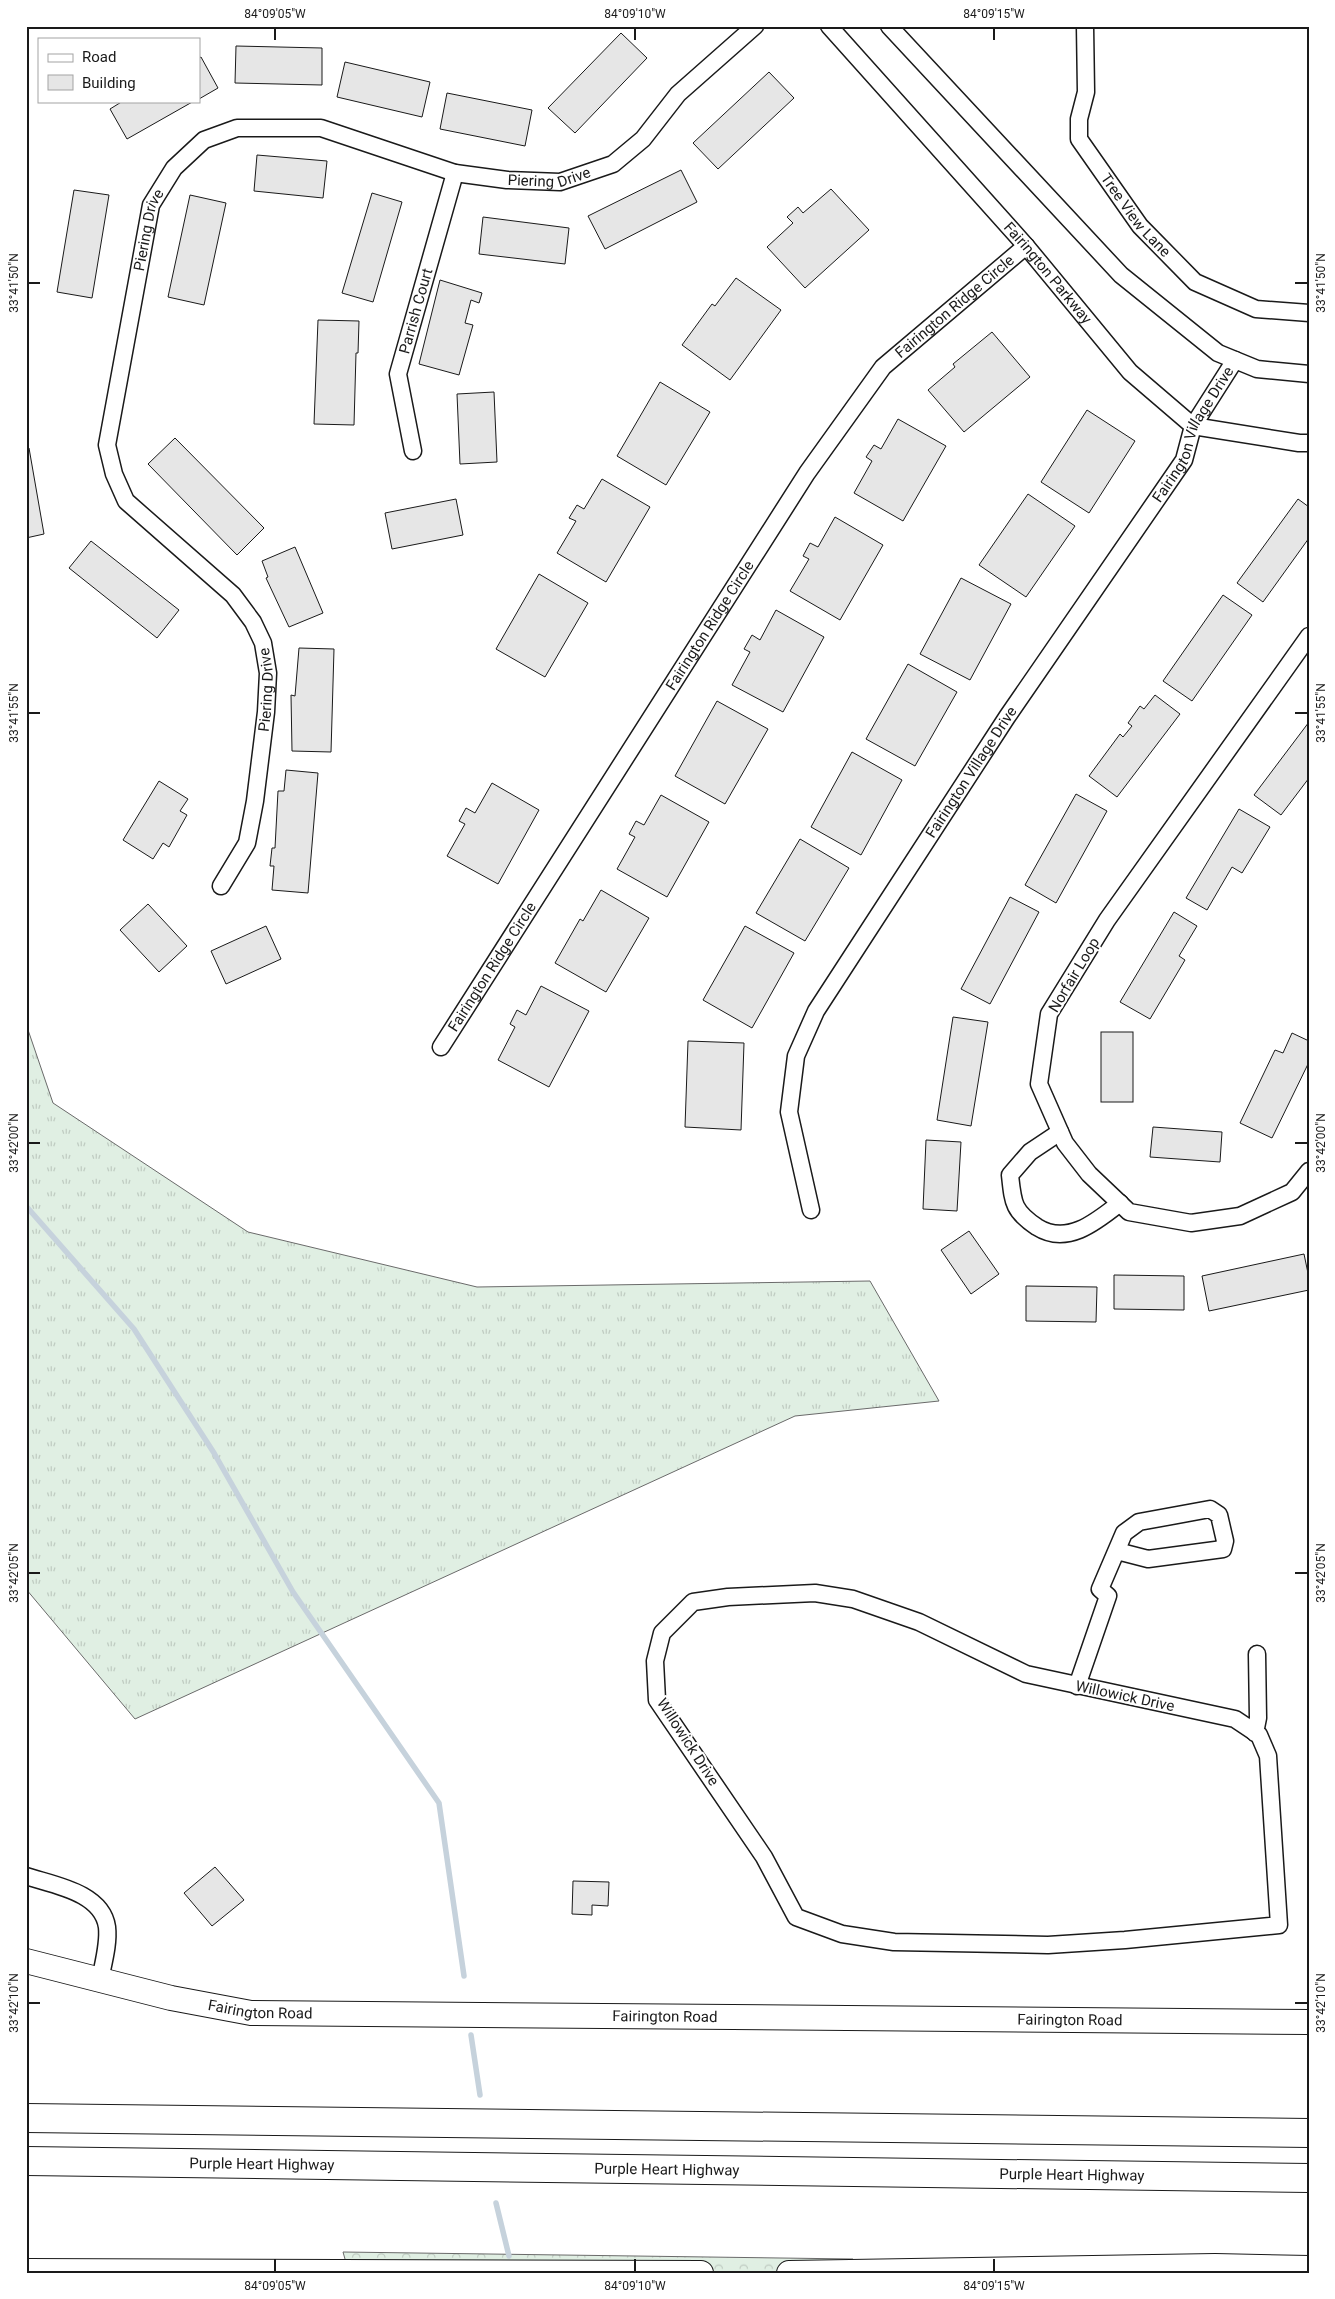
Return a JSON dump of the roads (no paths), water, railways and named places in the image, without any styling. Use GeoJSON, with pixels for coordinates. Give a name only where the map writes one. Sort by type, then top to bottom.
{"type":"FeatureCollection","features":[{"type":"Feature","properties":{"kind":"highway"},"geometry":{"type":"LineString","coordinates":[[26,2118],[1309,2133]]}},
{"type":"Feature","properties":{"kind":"highway","name":"Purple Heart Highway"},"geometry":{"type":"LineString","coordinates":[[26,2161],[1309,2178]]}},
{"type":"Feature","properties":{"kind":"street","name":"Piering Drive"},"geometry":{"type":"LineString","coordinates":[[221,886],[247,843],[255,801],[266,712],[268,673],[263,643],[253,622],[233,596],[126,501],[114,474],[107,445],[151,205],[174,168],[204,140],[237,128],[321,128],[454,173],[507,180],[560,182],[613,164],[643,138],[678,94],[755,26]]}},
{"type":"Feature","properties":{"kind":"street","name":"Fairington Parkway"},"geometry":{"type":"LineString","coordinates":[[829,26],[1026,246],[1130,372],[1193,426]]}},
{"type":"Feature","properties":{"kind":"street"},"geometry":{"type":"LineString","coordinates":[[889,26],[1121,275],[1218,353],[1257,369],[1309,374]]}},
{"type":"Feature","properties":{"kind":"street","name":"Tree View Lane"},"geometry":{"type":"LineString","coordinates":[[1084,26],[1086,92],[1079,119],[1079,139],[1140,226],[1195,282],[1256,309],[1309,313]]}},
{"type":"Feature","properties":{"kind":"street","name":"Parrish Court"},"geometry":{"type":"LineString","coordinates":[[413,451],[398,374],[454,173]]}},
{"type":"Feature","properties":{"kind":"street","name":"Fairington Ridge Circle"},"geometry":{"type":"LineString","coordinates":[[441,1047],[807,473],[883,367],[1026,246]]}},
{"type":"Feature","properties":{"kind":"street","name":"Fairington Village Drive"},"geometry":{"type":"LineString","coordinates":[[811,1210],[789,1112],[796,1056],[816,1011],[1007,717],[1184,460],[1193,426],[1235,360]]}},
{"type":"Feature","properties":{"kind":"street"},"geometry":{"type":"LineString","coordinates":[[1193,426],[1299,444],[1309,443]]}},
{"type":"Feature","properties":{"kind":"street","name":"Norfair Loop"},"geometry":{"type":"LineString","coordinates":[[1309,636],[1107,920],[1049,1014],[1039,1084],[1065,1143],[1089,1174],[1130,1212],[1191,1223],[1240,1216],[1292,1192],[1309,1171]]}},
{"type":"Feature","properties":{"kind":"street"},"geometry":{"type":"LineString","coordinates":[[1060,1132],[1030,1152],[1010,1175],[1013,1200],[1021,1216],[1047,1233],[1064,1235],[1094,1224],[1120,1203]]}},
{"type":"Feature","properties":{"kind":"street"},"geometry":{"type":"LineString","coordinates":[[1077,1686],[1108,1596],[1100,1589],[1116,1551],[1124,1533],[1138,1522],[1210,1509],[1220,1515],[1225,1541],[1223,1549],[1148,1559],[1116,1551]]}},
{"type":"Feature","properties":{"kind":"street","name":"Willowick Drive"},"geometry":{"type":"LineString","coordinates":[[815,1593],[853,1599],[919,1622],[1026,1674],[1234,1719],[1255,1733],[1259,1736],[1268,1756],[1279,1925],[1048,1945],[894,1942],[842,1934],[796,1917],[764,1857],[657,1700],[655,1661],[662,1633],[693,1602],[728,1597],[815,1593]]}},
{"type":"Feature","properties":{"kind":"street"},"geometry":{"type":"LineString","coordinates":[[1255,1733],[1258,1718],[1257,1654]]}},
{"type":"Feature","properties":{"kind":"street"},"geometry":{"type":"LineString","coordinates":[[26,1876],[72,1891],[97,1904],[107,1926],[105,1954],[100,1980]]}},
{"type":"Feature","properties":{"kind":"street","name":"Fairington Road"},"geometry":{"type":"LineString","coordinates":[[26,1961],[171,1998],[251,2014],[1309,2022]]}},
{"type":"Feature","properties":{"kind":"street"},"geometry":{"type":"LineString","coordinates":[[790,2273],[1309,2268]]}},
{"type":"Feature","properties":{"kind":"street"},"geometry":{"type":"LineString","coordinates":[[26,2271],[701,2273]]}},
{"type":"Feature","properties":{"kind":"waterway"},"geometry":{"type":"LineString","coordinates":[[26,1206],[134,1329],[214,1453],[293,1592],[439,1803],[464,1976]]}},
{"type":"Feature","properties":{"kind":"waterway"},"geometry":{"type":"LineString","coordinates":[[471,2035],[480,2095]]}},
{"type":"Feature","properties":{"kind":"waterway"},"geometry":{"type":"LineString","coordinates":[[496,2203],[509,2256]]}}]}
